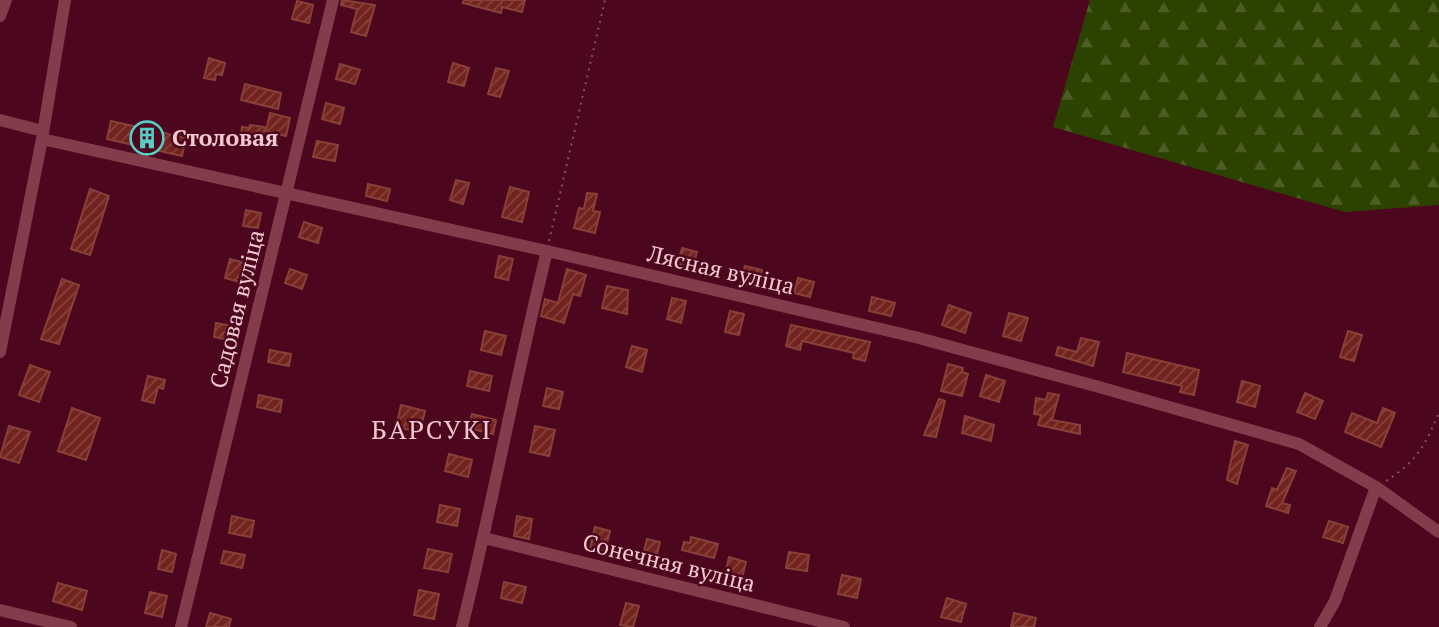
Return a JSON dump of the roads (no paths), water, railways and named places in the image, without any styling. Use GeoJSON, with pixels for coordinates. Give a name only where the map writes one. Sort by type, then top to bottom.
{"type":"FeatureCollection","features":[{"type":"Feature","properties":{"kind":"street"},"geometry":{"type":"LineString","coordinates":[[0,16],[6,0]]}},
{"type":"Feature","properties":{"kind":"street"},"geometry":{"type":"LineString","coordinates":[[0,352],[43,135],[65,0]]}},
{"type":"Feature","properties":{"kind":"street","name":"Садовая вуліца"},"geometry":{"type":"LineString","coordinates":[[181,627],[333,0]]}},
{"type":"Feature","properties":{"kind":"street","name":"Лясная вуліца"},"geometry":{"type":"LineString","coordinates":[[0,120],[43,135],[915,337],[1300,444],[1376,487],[1439,532]]}},
{"type":"Feature","properties":{"kind":"street"},"geometry":{"type":"LineString","coordinates":[[462,627],[484,538],[512,393],[547,251]]}},
{"type":"Feature","properties":{"kind":"street"},"geometry":{"type":"LineString","coordinates":[[1321,627],[1335,601],[1376,487]]}},
{"type":"Feature","properties":{"kind":"street","name":"Сонечная вуліца"},"geometry":{"type":"LineString","coordinates":[[484,538],[844,627]]}},
{"type":"Feature","properties":{"kind":"street"},"geometry":{"type":"LineString","coordinates":[[0,610],[71,627]]}},
{"type":"Feature","properties":{"kind":"place","name":"Столовая"},"geometry":{"type":"Point","coordinates":[147,138]}},
{"type":"Feature","properties":{"kind":"district","name":"БАРСУКІ"},"geometry":{"type":"Point","coordinates":[432,430]}}]}
